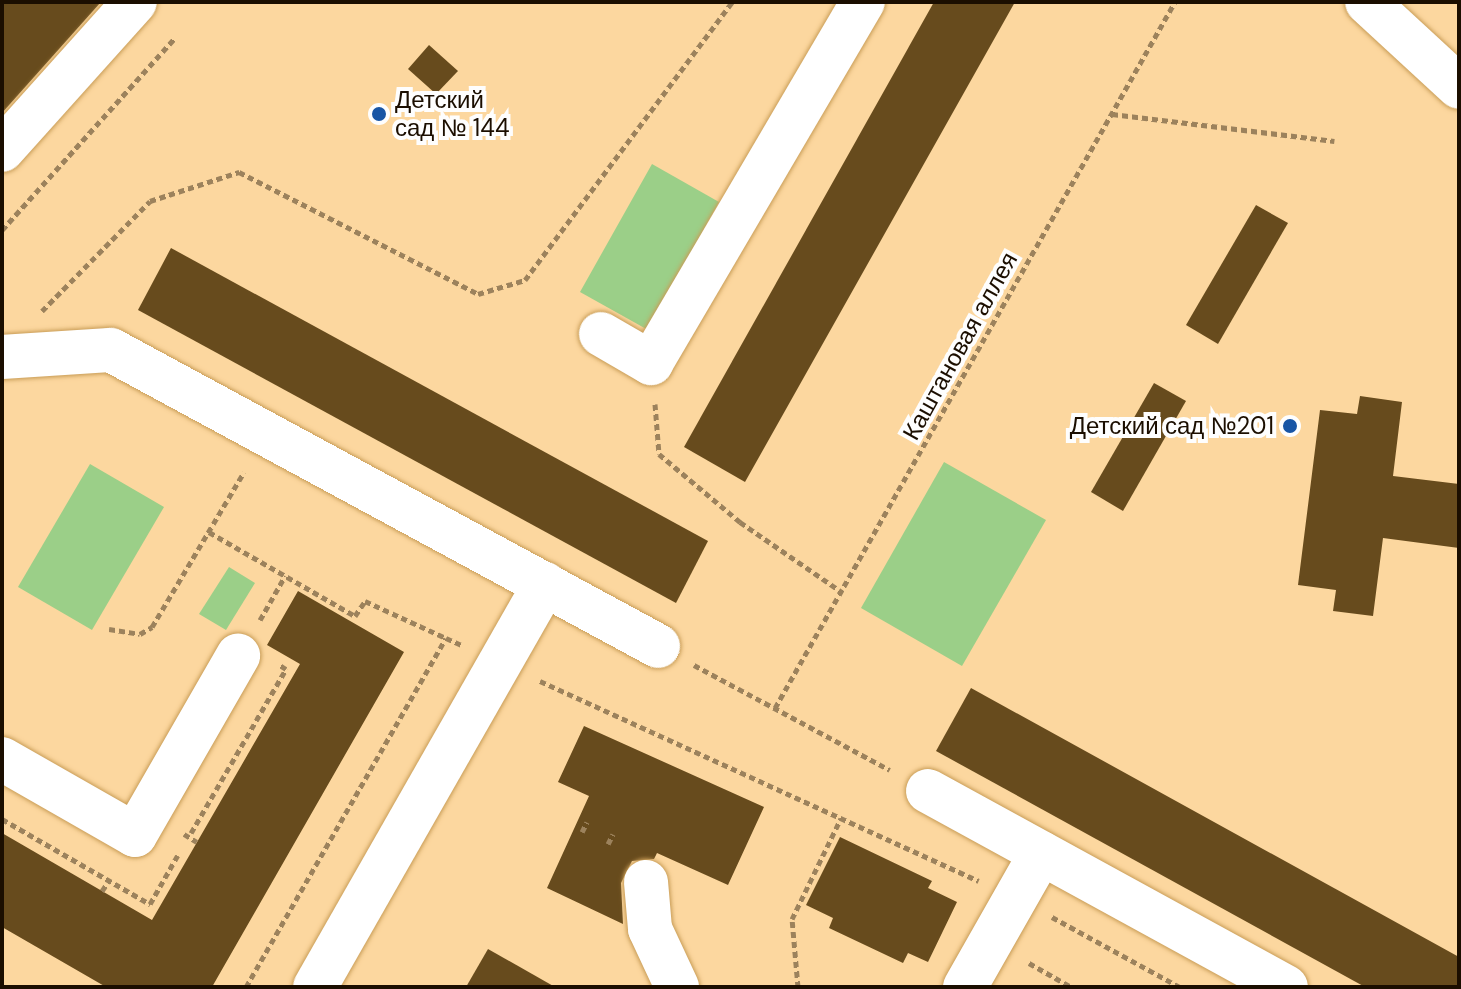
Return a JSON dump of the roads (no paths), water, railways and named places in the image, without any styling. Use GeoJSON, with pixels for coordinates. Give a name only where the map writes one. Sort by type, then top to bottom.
{"type":"FeatureCollection","features":[{"type":"Feature","properties":{"kind":"lane"},"geometry":{"type":"LineString","coordinates":[[2,150],[135,2]]}},
{"type":"Feature","properties":{"kind":"lane"},"geometry":{"type":"LineString","coordinates":[[601,334],[651,363],[863,2]]}},
{"type":"Feature","properties":{"kind":"lane"},"geometry":{"type":"LineString","coordinates":[[1367,2],[1459,87]]}},
{"type":"Feature","properties":{"kind":"lane"},"geometry":{"type":"LineString","coordinates":[[2,357],[111,350],[658,646]]}},
{"type":"Feature","properties":{"kind":"lane"},"geometry":{"type":"LineString","coordinates":[[315,987],[545,584]]}},
{"type":"Feature","properties":{"kind":"lane"},"geometry":{"type":"LineString","coordinates":[[2,759],[135,835],[238,656]]}},
{"type":"Feature","properties":{"kind":"lane"},"geometry":{"type":"LineString","coordinates":[[928,791],[1286,987]]}},
{"type":"Feature","properties":{"kind":"lane"},"geometry":{"type":"LineString","coordinates":[[965,987],[1041,853]]}},
{"type":"Feature","properties":{"kind":"lane"},"geometry":{"type":"LineString","coordinates":[[646,882],[650,929],[677,987]]}},
{"type":"Feature","properties":{"kind":"place","name":"Детский сад № 144"},"geometry":{"type":"Point","coordinates":[379,114]}},
{"type":"Feature","properties":{"kind":"place","name":"Детский сад №201"},"geometry":{"type":"Point","coordinates":[1290,426]}}]}
